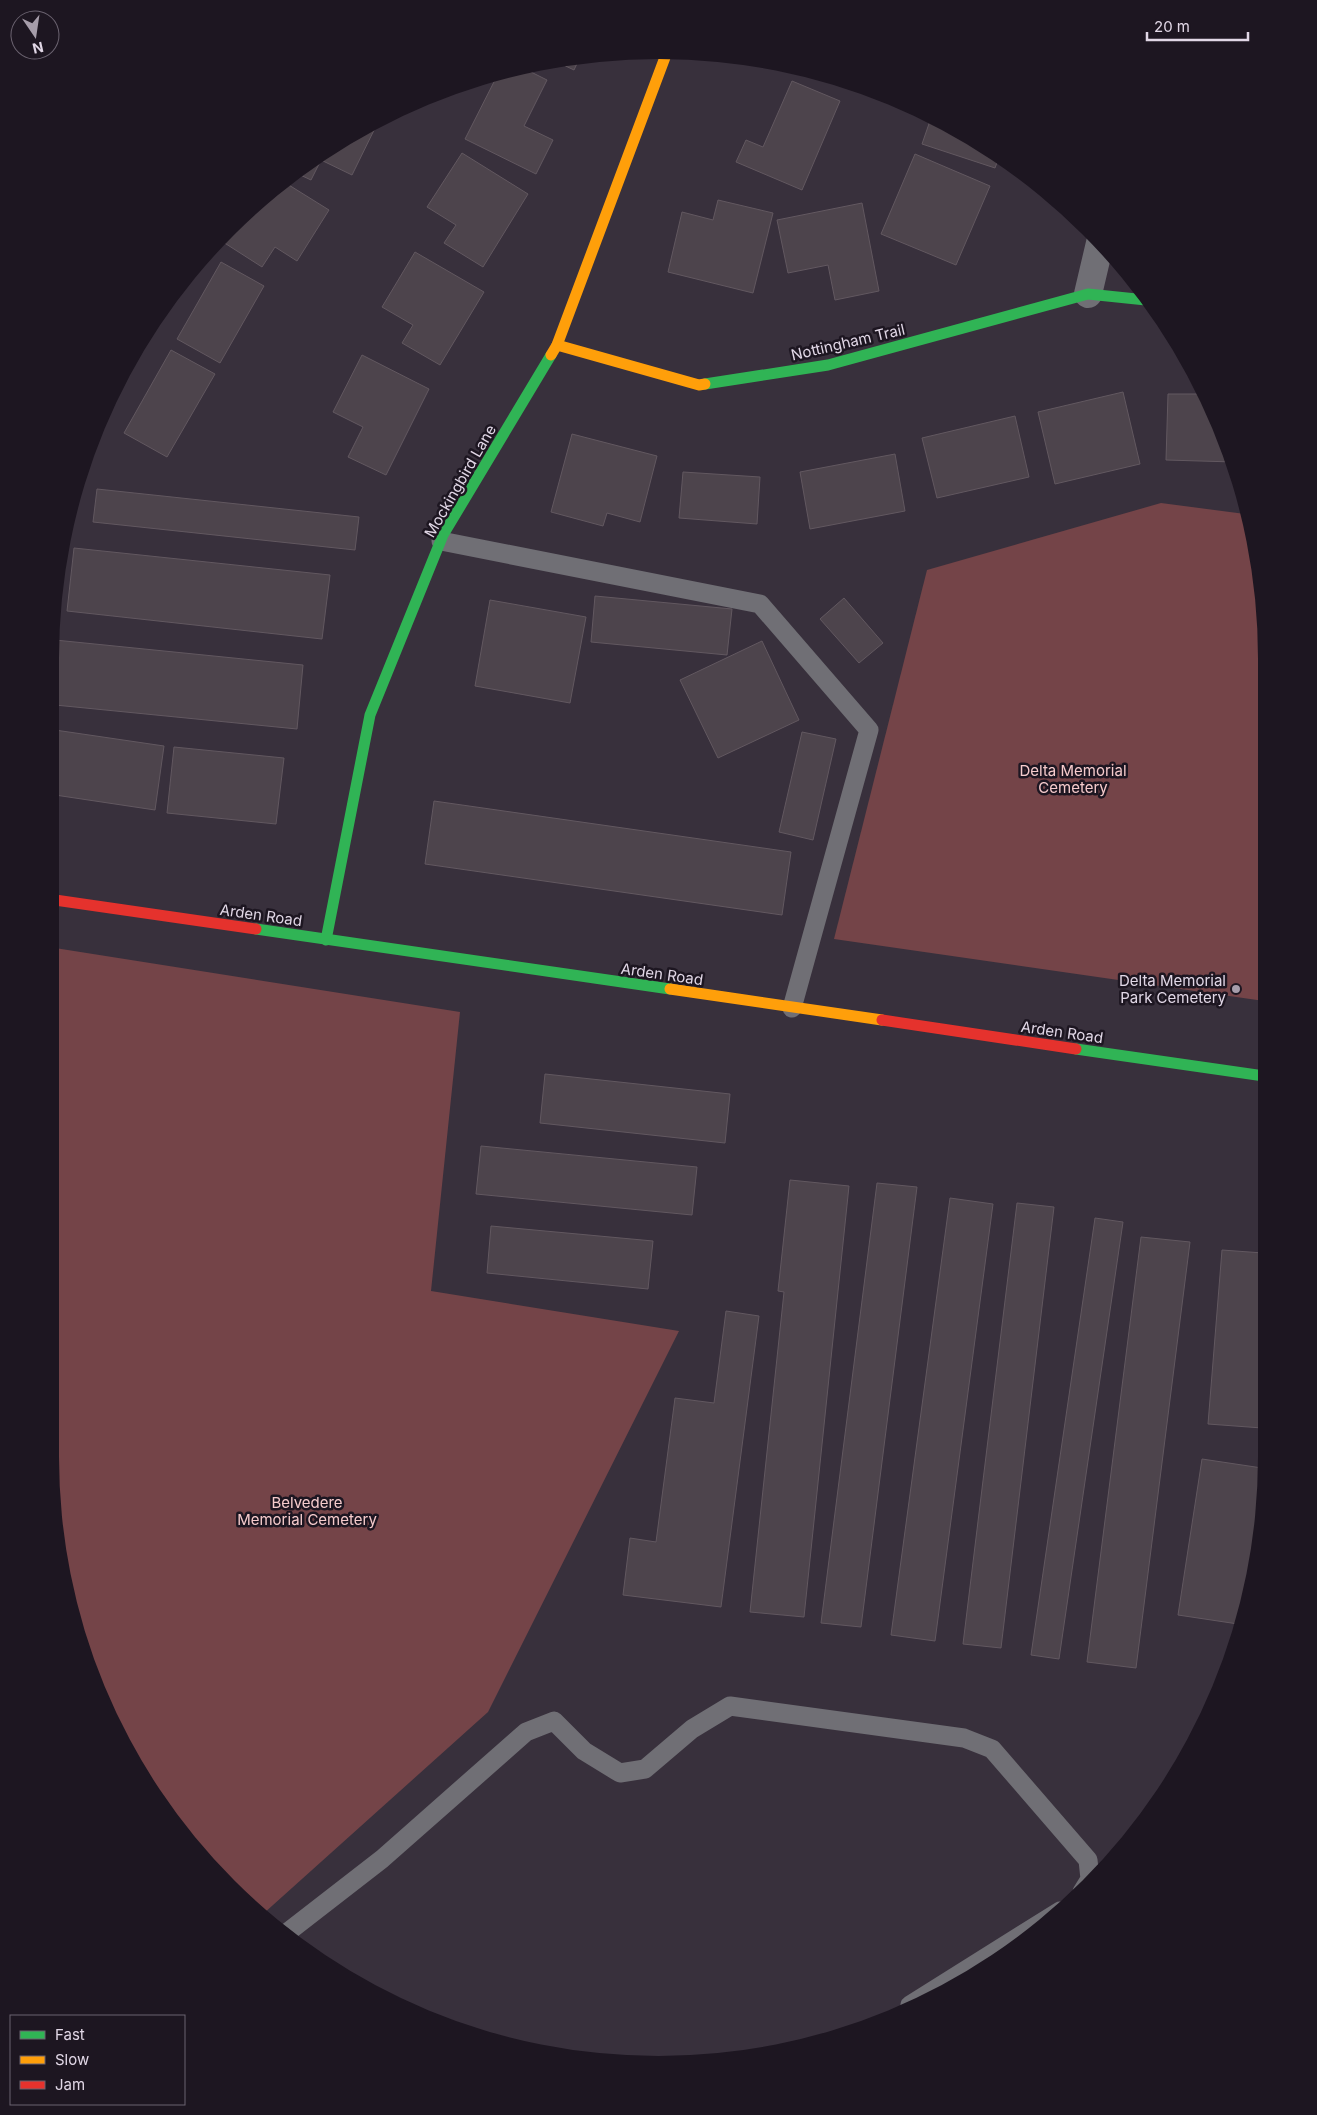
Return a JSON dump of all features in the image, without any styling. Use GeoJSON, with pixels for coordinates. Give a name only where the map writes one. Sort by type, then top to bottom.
{"type":"FeatureCollection","features":[{"type":"Feature","properties":{"kind":"street","name":"Mockingbird Lane"},"geometry":{"type":"LineString","coordinates":[[326,940],[370,715],[441,541],[557,345],[664,59]]}},
{"type":"Feature","properties":{"kind":"street"},"geometry":{"type":"LineString","coordinates":[[1088,294],[1098,251]]}},
{"type":"Feature","properties":{"kind":"street","name":"Nottingham Trail"},"geometry":{"type":"LineString","coordinates":[[557,345],[699,385],[828,365],[1088,294],[1138,299]]}},
{"type":"Feature","properties":{"kind":"street","name":"Arden Road"},"geometry":{"type":"LineString","coordinates":[[59,901],[1258,1075]]}},
{"type":"Feature","properties":{"kind":"lane"},"geometry":{"type":"LineString","coordinates":[[441,541],[760,604],[869,730],[792,1008]]}},
{"type":"Feature","properties":{"kind":"lane"},"geometry":{"type":"LineString","coordinates":[[291,1930],[382,1859],[526,1732],[554,1721],[584,1751],[620,1773],[645,1769],[692,1729],[730,1706],[964,1738],[992,1749],[1088,1860],[1089,1874]]}},
{"type":"Feature","properties":{"kind":"lane"},"geometry":{"type":"LineString","coordinates":[[945,1983],[1015,1939]]}},
{"type":"Feature","properties":{"kind":"green space","name":"Delta Memorial Cemetery"},"geometry":{"type":"Polygon","coordinates":[[[1161,503],[1240,513],[1247,541],[1257,619],[1258,1000],[834,939],[927,570],[1161,503]]]}},
{"type":"Feature","properties":{"kind":"green space","name":"Belvedere Memorial Cemetery"},"geometry":{"type":"Polygon","coordinates":[[[59,949],[460,1012],[431,1291],[679,1331],[488,1712],[267,1910],[234,1881],[183,1822],[139,1756],[104,1686],[79,1612],[70,1574],[60,1496],[59,949]]]}},
{"type":"Feature","properties":{"kind":"building"},"geometry":{"type":"Polygon","coordinates":[[[577,65],[574,70],[566,66],[577,65]]]}},
{"type":"Feature","properties":{"kind":"building"},"geometry":{"type":"Polygon","coordinates":[[[532,72],[547,80],[524,126],[553,140],[536,174],[465,139],[494,82],[532,72]]]}},
{"type":"Feature","properties":{"kind":"building"},"geometry":{"type":"Polygon","coordinates":[[[792,81],[840,101],[802,190],[736,162],[746,140],[763,147],[792,81]]]}},
{"type":"Feature","properties":{"kind":"building"},"geometry":{"type":"Polygon","coordinates":[[[929,124],[997,163],[995,168],[922,144],[929,124]]]}},
{"type":"Feature","properties":{"kind":"building"},"geometry":{"type":"Polygon","coordinates":[[[373,131],[352,175],[323,161],[373,131]]]}},
{"type":"Feature","properties":{"kind":"building"},"geometry":{"type":"Polygon","coordinates":[[[462,153],[528,194],[483,267],[444,243],[456,225],[427,207],[462,153]]]}},
{"type":"Feature","properties":{"kind":"building"},"geometry":{"type":"Polygon","coordinates":[[[915,154],[990,186],[956,265],[881,234],[915,154]]]}},
{"type":"Feature","properties":{"kind":"building"},"geometry":{"type":"Polygon","coordinates":[[[319,164],[311,180],[303,176],[319,164]]]}},
{"type":"Feature","properties":{"kind":"building"},"geometry":{"type":"Polygon","coordinates":[[[290,186],[329,210],[297,261],[275,247],[262,267],[225,244],[263,208],[290,186]]]}},
{"type":"Feature","properties":{"kind":"building"},"geometry":{"type":"Polygon","coordinates":[[[718,200],[773,213],[753,293],[668,272],[682,212],[713,220],[718,200]]]}},
{"type":"Feature","properties":{"kind":"building"},"geometry":{"type":"Polygon","coordinates":[[[862,203],[879,291],[835,300],[828,265],[788,273],[777,220],[862,203]]]}},
{"type":"Feature","properties":{"kind":"building"},"geometry":{"type":"Polygon","coordinates":[[[415,252],[484,292],[440,365],[402,343],[413,325],[382,307],[415,252]]]}},
{"type":"Feature","properties":{"kind":"building"},"geometry":{"type":"Polygon","coordinates":[[[221,262],[264,286],[220,363],[177,339],[221,262]]]}},
{"type":"Feature","properties":{"kind":"building"},"geometry":{"type":"Polygon","coordinates":[[[171,350],[215,374],[167,457],[124,433],[171,350]]]}},
{"type":"Feature","properties":{"kind":"building"},"geometry":{"type":"Polygon","coordinates":[[[362,355],[429,389],[386,475],[348,457],[363,427],[333,412],[362,355]]]}},
{"type":"Feature","properties":{"kind":"building"},"geometry":{"type":"Polygon","coordinates":[[[1123,392],[1140,464],[1055,484],[1038,412],[1123,392]]]}},
{"type":"Feature","properties":{"kind":"building"},"geometry":{"type":"Polygon","coordinates":[[[1168,394],[1196,394],[1213,429],[1224,462],[1166,460],[1168,394]]]}},
{"type":"Feature","properties":{"kind":"building"},"geometry":{"type":"Polygon","coordinates":[[[1015,416],[1029,477],[937,498],[922,438],[1015,416]]]}},
{"type":"Feature","properties":{"kind":"building"},"geometry":{"type":"Polygon","coordinates":[[[572,434],[657,456],[640,522],[607,513],[603,526],[551,512],[572,434]]]}},
{"type":"Feature","properties":{"kind":"building"},"geometry":{"type":"Polygon","coordinates":[[[895,454],[905,511],[810,529],[800,472],[895,454]]]}},
{"type":"Feature","properties":{"kind":"building"},"geometry":{"type":"Polygon","coordinates":[[[683,472],[760,477],[757,524],[679,518],[683,472]]]}},
{"type":"Feature","properties":{"kind":"building"},"geometry":{"type":"Polygon","coordinates":[[[97,489],[359,517],[355,550],[93,522],[97,489]]]}},
{"type":"Feature","properties":{"kind":"building"},"geometry":{"type":"Polygon","coordinates":[[[74,548],[330,575],[322,639],[67,611],[74,548]]]}},
{"type":"Feature","properties":{"kind":"building"},"geometry":{"type":"Polygon","coordinates":[[[595,596],[732,609],[727,655],[591,642],[595,596]]]}},
{"type":"Feature","properties":{"kind":"building"},"geometry":{"type":"Polygon","coordinates":[[[844,598],[883,643],[859,663],[820,619],[844,598]]]}},
{"type":"Feature","properties":{"kind":"building"},"geometry":{"type":"Polygon","coordinates":[[[490,600],[586,617],[570,703],[475,686],[490,600]]]}},
{"type":"Feature","properties":{"kind":"building"},"geometry":{"type":"Polygon","coordinates":[[[59,640],[303,665],[297,729],[59,705],[59,640]]]}},
{"type":"Feature","properties":{"kind":"building"},"geometry":{"type":"Polygon","coordinates":[[[762,641],[799,720],[718,758],[680,680],[762,641]]]}},
{"type":"Feature","properties":{"kind":"building"},"geometry":{"type":"Polygon","coordinates":[[[59,731],[164,746],[155,810],[59,796],[59,731]]]}},
{"type":"Feature","properties":{"kind":"building"},"geometry":{"type":"Polygon","coordinates":[[[802,732],[836,739],[813,840],[779,832],[802,732]]]}},
{"type":"Feature","properties":{"kind":"building"},"geometry":{"type":"Polygon","coordinates":[[[174,747],[284,758],[276,824],[167,813],[174,747]]]}},
{"type":"Feature","properties":{"kind":"building"},"geometry":{"type":"Polygon","coordinates":[[[434,801],[791,852],[782,915],[425,864],[434,801]]]}},
{"type":"Feature","properties":{"kind":"building"},"geometry":{"type":"Polygon","coordinates":[[[545,1074],[730,1094],[725,1143],[540,1123],[545,1074]]]}},
{"type":"Feature","properties":{"kind":"building"},"geometry":{"type":"Polygon","coordinates":[[[481,1146],[697,1167],[692,1215],[476,1194],[481,1146]]]}},
{"type":"Feature","properties":{"kind":"building"},"geometry":{"type":"Polygon","coordinates":[[[790,1180],[849,1186],[804,1617],[750,1612],[784,1292],[778,1291],[790,1180]]]}},
{"type":"Feature","properties":{"kind":"building"},"geometry":{"type":"Polygon","coordinates":[[[877,1183],[917,1187],[861,1627],[821,1623],[877,1183]]]}},
{"type":"Feature","properties":{"kind":"building"},"geometry":{"type":"Polygon","coordinates":[[[950,1198],[993,1204],[935,1641],[891,1635],[950,1198]]]}},
{"type":"Feature","properties":{"kind":"building"},"geometry":{"type":"Polygon","coordinates":[[[1017,1203],[1054,1207],[1001,1648],[963,1644],[1017,1203]]]}},
{"type":"Feature","properties":{"kind":"building"},"geometry":{"type":"Polygon","coordinates":[[[1095,1218],[1123,1222],[1059,1659],[1031,1655],[1095,1218]]]}},
{"type":"Feature","properties":{"kind":"building"},"geometry":{"type":"Polygon","coordinates":[[[491,1226],[653,1241],[648,1289],[487,1273],[491,1226]]]}},
{"type":"Feature","properties":{"kind":"building"},"geometry":{"type":"Polygon","coordinates":[[[1141,1237],[1190,1242],[1136,1668],[1087,1662],[1141,1237]]]}},
{"type":"Feature","properties":{"kind":"building"},"geometry":{"type":"Polygon","coordinates":[[[1222,1250],[1258,1253],[1258,1428],[1208,1424],[1222,1250]]]}},
{"type":"Feature","properties":{"kind":"building"},"geometry":{"type":"Polygon","coordinates":[[[726,1311],[759,1316],[721,1607],[623,1595],[630,1538],[656,1542],[675,1398],[714,1403],[726,1311]]]}},
{"type":"Feature","properties":{"kind":"building"},"geometry":{"type":"Polygon","coordinates":[[[1202,1459],[1258,1467],[1253,1535],[1247,1574],[1234,1623],[1178,1615],[1202,1459]]]}},
{"type":"Feature","properties":{"kind":"traffic: fast"},"geometry":{"type":"LineString","coordinates":[[705,384],[828,365],[1088,294],[1138,299]]}},
{"type":"Feature","properties":{"kind":"traffic: fast"},"geometry":{"type":"LineString","coordinates":[[326,940],[370,715],[443,535],[551,355]]}},
{"type":"Feature","properties":{"kind":"traffic: fast"},"geometry":{"type":"LineString","coordinates":[[256,929],[670,989]]}},
{"type":"Feature","properties":{"kind":"traffic: fast"},"geometry":{"type":"LineString","coordinates":[[1076,1049],[1258,1075]]}},
{"type":"Feature","properties":{"kind":"traffic: slow"},"geometry":{"type":"LineString","coordinates":[[551,355],[557,345],[664,59]]}},
{"type":"Feature","properties":{"kind":"traffic: slow"},"geometry":{"type":"LineString","coordinates":[[557,345],[699,385],[705,384]]}},
{"type":"Feature","properties":{"kind":"traffic: slow"},"geometry":{"type":"LineString","coordinates":[[670,989],[882,1020]]}},
{"type":"Feature","properties":{"kind":"traffic: jam"},"geometry":{"type":"LineString","coordinates":[[59,901],[256,929]]}},
{"type":"Feature","properties":{"kind":"traffic: jam"},"geometry":{"type":"LineString","coordinates":[[882,1020],[1076,1049]]}},
{"type":"Feature","properties":{"kind":"place","name":"Delta Memorial Park Cemetery"},"geometry":{"type":"Point","coordinates":[1236,989]}}]}
